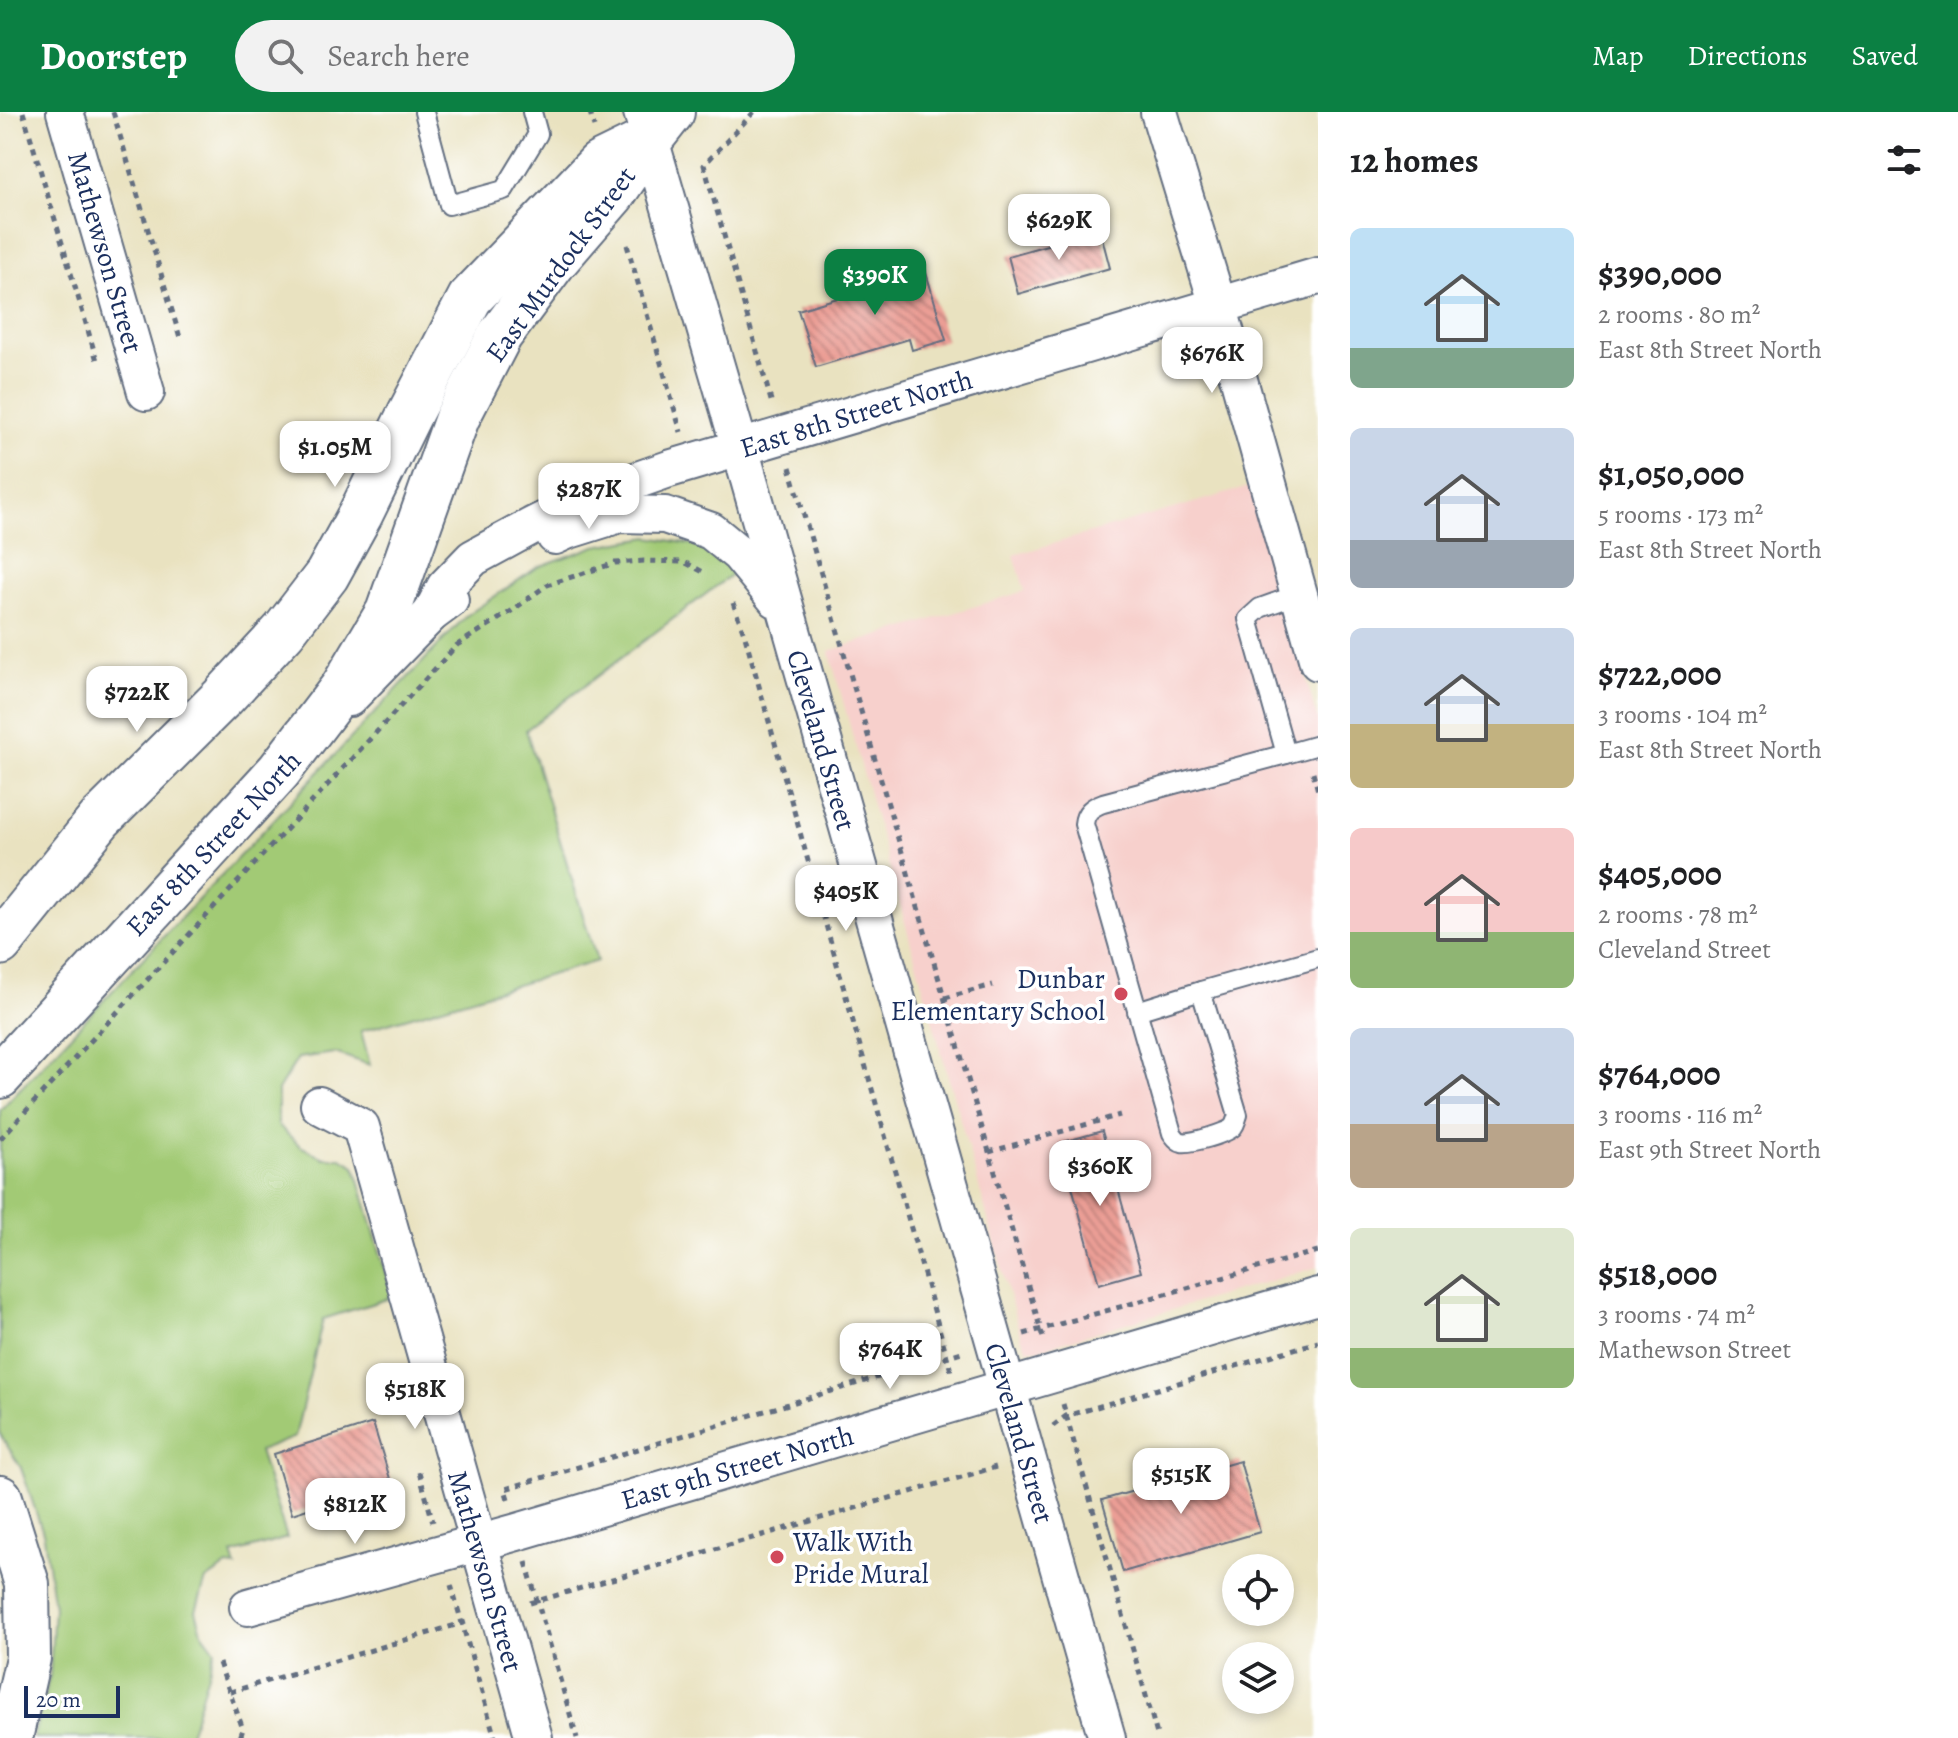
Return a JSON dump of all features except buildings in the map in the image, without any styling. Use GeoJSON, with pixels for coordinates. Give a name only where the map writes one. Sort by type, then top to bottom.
{"type":"FeatureCollection","features":[{"type":"Feature","properties":{"kind":"main road","name":"East Murdock Street"},"geometry":{"type":"LineString","coordinates":[[0,943],[100,819],[223,697],[284,631],[327,575],[470,298],[599,164],[654,121]]}},
{"type":"Feature","properties":{"kind":"main road","name":"East Murdock Street"},"geometry":{"type":"LineString","coordinates":[[279,771],[343,687],[388,612],[457,418],[500,335],[555,261],[613,194],[654,121]]}},
{"type":"Feature","properties":{"kind":"main road","name":"East 8th Street North"},"geometry":{"type":"LineString","coordinates":[[0,1076],[279,771]]}},
{"type":"Feature","properties":{"kind":"main road"},"geometry":{"type":"LineString","coordinates":[[0,1498],[27,1584],[28,1658],[10,1738]]}},
{"type":"Feature","properties":{"kind":"street","name":"Mathewson Street"},"geometry":{"type":"LineString","coordinates":[[65,112],[146,392]]}},
{"type":"Feature","properties":{"kind":"street"},"geometry":{"type":"LineString","coordinates":[[1159,112],[1218,305],[1318,662]]}},
{"type":"Feature","properties":{"kind":"street","name":"Cleveland Street"},"geometry":{"type":"LineString","coordinates":[[654,121],[785,610],[1007,1388],[1004,1457],[1107,1738]]}},
{"type":"Feature","properties":{"kind":"street","name":"East 8th Street North"},"geometry":{"type":"LineString","coordinates":[[431,614],[445,587],[473,558],[592,496],[690,463],[1318,276]]}},
{"type":"Feature","properties":{"kind":"street","name":"East 8th Street North"},"geometry":{"type":"LineString","coordinates":[[279,771],[431,614],[502,563],[566,531],[620,514],[665,515],[698,526],[711,531],[739,554],[785,610]]}},
{"type":"Feature","properties":{"kind":"street","name":"Mathewson Street"},"geometry":{"type":"LineString","coordinates":[[319,1105],[361,1127],[534,1738]]}},
{"type":"Feature","properties":{"kind":"street","name":"East 9th Street North"},"geometry":{"type":"LineString","coordinates":[[248,1607],[478,1543],[1318,1296]]}},
{"type":"Feature","properties":{"kind":"lane"},"geometry":{"type":"LineString","coordinates":[[424,112],[449,205],[504,190],[538,134],[532,112]]}},
{"type":"Feature","properties":{"kind":"lane"},"geometry":{"type":"LineString","coordinates":[[1286,754],[1248,619],[1260,608],[1299,594]]}},
{"type":"Feature","properties":{"kind":"lane"},"geometry":{"type":"LineString","coordinates":[[1201,991],[1238,1115],[1231,1130],[1182,1142],[1172,1133],[1084,817],[1088,811],[1103,803],[1318,745]]}},
{"type":"Feature","properties":{"kind":"lane"},"geometry":{"type":"LineString","coordinates":[[1137,1011],[1318,958]]}},
{"type":"Feature","properties":{"kind":"path"},"geometry":{"type":"LineString","coordinates":[[23,112],[98,364]]}},
{"type":"Feature","properties":{"kind":"path"},"geometry":{"type":"LineString","coordinates":[[113,112],[181,341]]}},
{"type":"Feature","properties":{"kind":"path"},"geometry":{"type":"LineString","coordinates":[[754,112],[704,165],[1158,1738]]}},
{"type":"Feature","properties":{"kind":"path"},"geometry":{"type":"LineString","coordinates":[[627,245],[690,463]]}},
{"type":"Feature","properties":{"kind":"path"},"geometry":{"type":"LineString","coordinates":[[688,565],[699,545],[698,526]]}},
{"type":"Feature","properties":{"kind":"path"},"geometry":{"type":"LineString","coordinates":[[0,1139],[457,645],[547,585],[615,563],[684,562],[717,580]]}},
{"type":"Feature","properties":{"kind":"path"},"geometry":{"type":"LineString","coordinates":[[731,598],[749,652],[950,1370],[967,1399]]}},
{"type":"Feature","properties":{"kind":"path"},"geometry":{"type":"LineString","coordinates":[[945,998],[993,985]]}},
{"type":"Feature","properties":{"kind":"path"},"geometry":{"type":"LineString","coordinates":[[989,1152],[1120,1115]]}},
{"type":"Feature","properties":{"kind":"path"},"geometry":{"type":"LineString","coordinates":[[230,1692],[1004,1457],[1066,1416],[1318,1342]]}},
{"type":"Feature","properties":{"kind":"path"},"geometry":{"type":"LineString","coordinates":[[419,1472],[495,1738]]}},
{"type":"Feature","properties":{"kind":"path"},"geometry":{"type":"LineString","coordinates":[[219,1663],[243,1729],[240,1738]]}},
{"type":"Feature","properties":{"kind":"shaded area","name":"Dunbar Elementary School"},"geometry":{"type":"Polygon","coordinates":[[[1252,486],[1318,721],[1318,1267],[1039,1349],[1027,1349],[1021,1337],[829,651],[1025,591],[1014,555],[1252,486]]]}},
{"type":"Feature","properties":{"kind":"green space"},"geometry":{"type":"Polygon","coordinates":[[[649,537],[702,546],[735,572],[526,730],[597,961],[361,1031],[370,1065],[335,1053],[298,1058],[278,1090],[278,1125],[300,1146],[324,1158],[341,1158],[355,1166],[393,1297],[323,1319],[295,1437],[259,1451],[287,1538],[232,1554],[236,1567],[227,1566],[206,1580],[196,1611],[202,1632],[215,1650],[189,1738],[33,1738],[50,1675],[54,1607],[44,1536],[21,1468],[0,1434],[0,1110],[466,616],[538,567],[596,546],[649,537]]]}},
{"type":"Feature","properties":{"kind":"place","name":"Dunbar Elementary School"},"geometry":{"type":"Point","coordinates":[1121,994]}},
{"type":"Feature","properties":{"kind":"place","name":"Walk With Pride Mural"},"geometry":{"type":"Point","coordinates":[777,1557]}}]}
